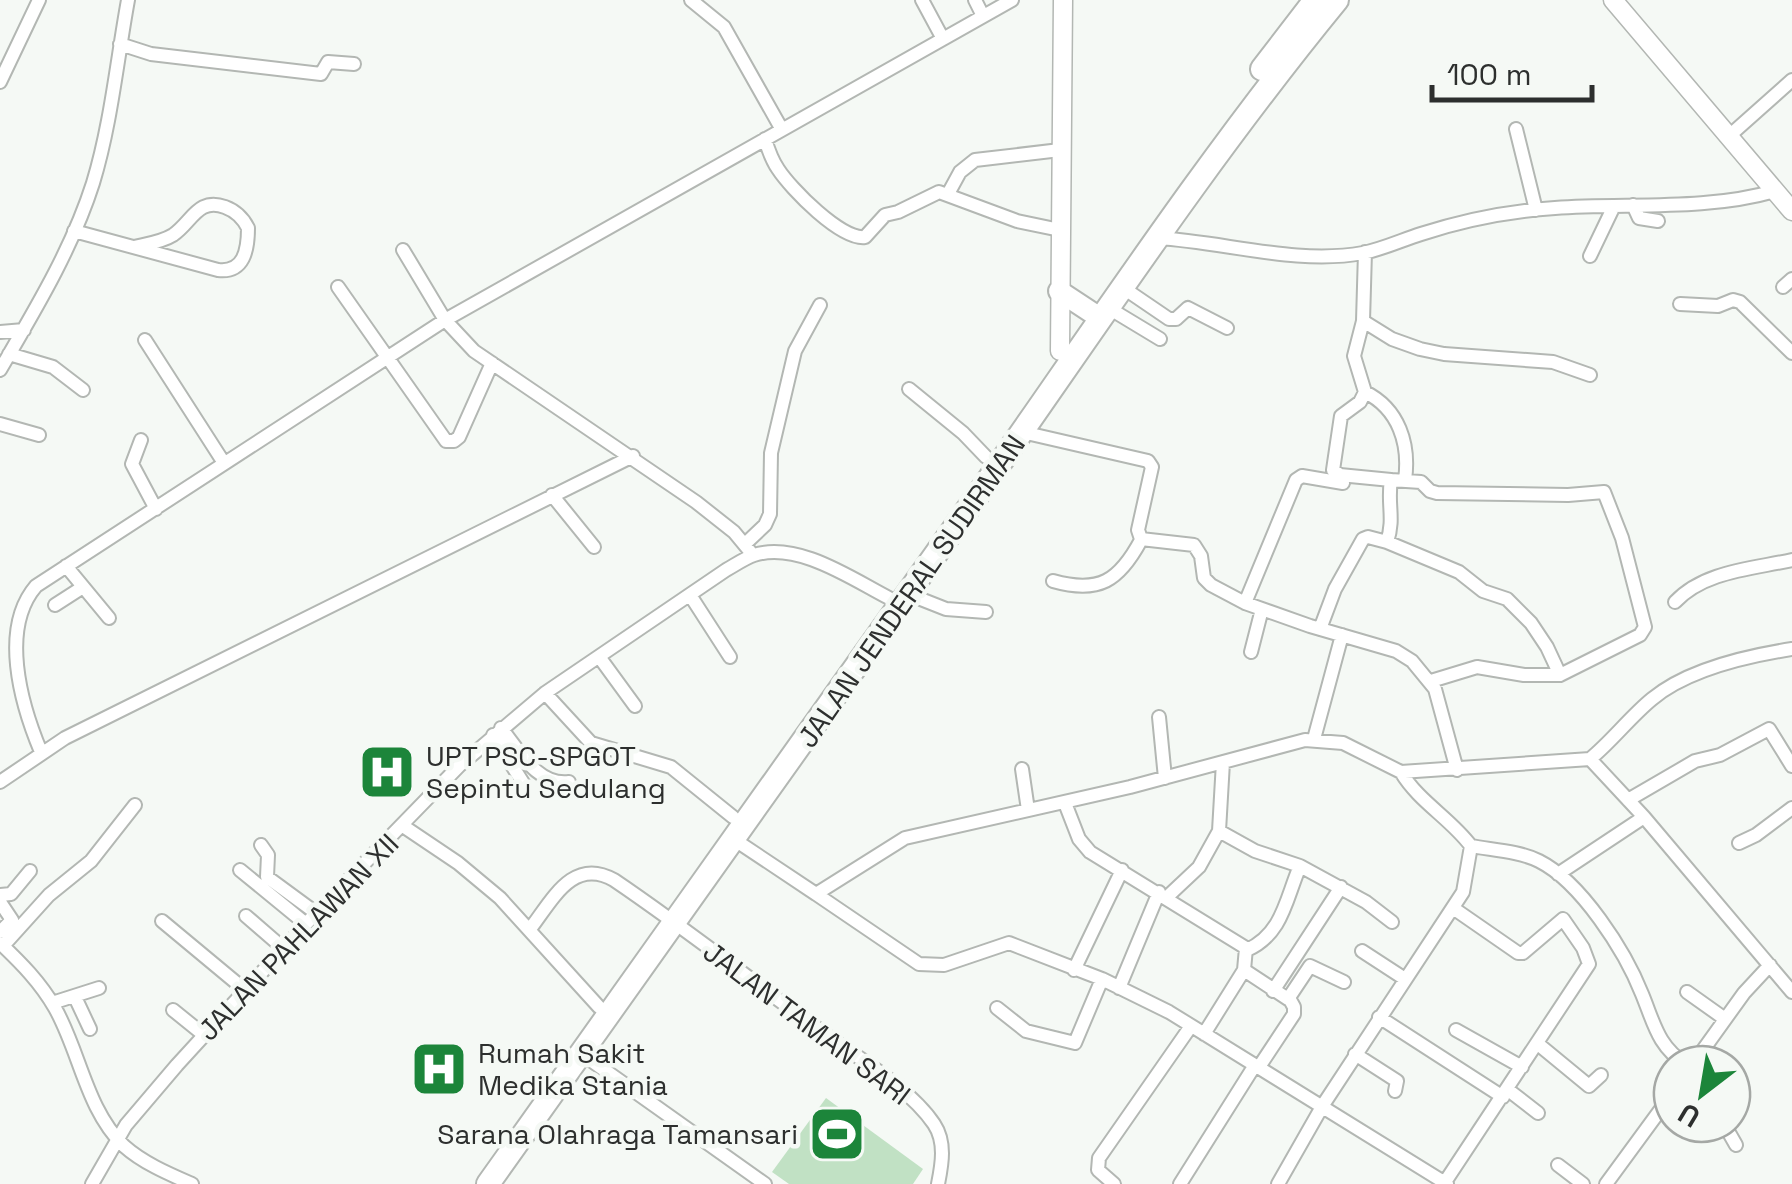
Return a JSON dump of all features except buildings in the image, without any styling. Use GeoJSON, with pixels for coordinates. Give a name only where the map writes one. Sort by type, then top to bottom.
{"type":"FeatureCollection","features":[{"type":"Feature","properties":{"kind":"highway","name":"JALAN JENDERAL SUDIRMAN"},"geometry":{"type":"LineString","coordinates":[[471,1184],[734,829],[940,536],[1060,352],[1122,287],[1158,238],[1294,39],[1315,0]]}},
{"type":"Feature","properties":{"kind":"highway","name":"JALAN JENDERAL SUDIRMAN"},"geometry":{"type":"LineString","coordinates":[[940,536],[986,457],[1098,313],[1294,39],[1337,0]]}},
{"type":"Feature","properties":{"kind":"highway","name":"JALAN JENDERAL SUDIRMAN"},"geometry":{"type":"LineString","coordinates":[[488,1184],[582,1054],[668,920]]}},
{"type":"Feature","properties":{"kind":"main road"},"geometry":{"type":"LineString","coordinates":[[1060,352],[1063,0]]}},
{"type":"Feature","properties":{"kind":"main road"},"geometry":{"type":"LineString","coordinates":[[1622,3],[1792,211]]}},
{"type":"Feature","properties":{"kind":"main road"},"geometry":{"type":"LineString","coordinates":[[1060,291],[1098,313]]}},
{"type":"Feature","properties":{"kind":"street"},"geometry":{"type":"LineString","coordinates":[[0,82],[40,0]]}},
{"type":"Feature","properties":{"kind":"street"},"geometry":{"type":"LineString","coordinates":[[0,370],[74,231],[129,47],[128,0]]}},
{"type":"Feature","properties":{"kind":"street"},"geometry":{"type":"LineString","coordinates":[[691,0],[724,27],[781,128]]}},
{"type":"Feature","properties":{"kind":"street"},"geometry":{"type":"LineString","coordinates":[[922,0],[944,39]]}},
{"type":"Feature","properties":{"kind":"street"},"geometry":{"type":"LineString","coordinates":[[975,0],[983,16]]}},
{"type":"Feature","properties":{"kind":"street"},"geometry":{"type":"LineString","coordinates":[[42,752],[10,664],[9,636],[24,598],[66,566],[445,320],[1012,0]]}},
{"type":"Feature","properties":{"kind":"street"},"geometry":{"type":"LineString","coordinates":[[129,47],[321,74],[329,62],[354,64]]}},
{"type":"Feature","properties":{"kind":"street"},"geometry":{"type":"LineString","coordinates":[[1728,137],[1792,80]]}},
{"type":"Feature","properties":{"kind":"street"},"geometry":{"type":"LineString","coordinates":[[1516,128],[1536,210]]}},
{"type":"Feature","properties":{"kind":"street"},"geometry":{"type":"LineString","coordinates":[[764,139],[772,160],[790,185],[828,220],[854,237],[865,236],[887,214],[936,192],[1017,221],[1060,230]]}},
{"type":"Feature","properties":{"kind":"street"},"geometry":{"type":"LineString","coordinates":[[948,194],[960,172],[975,160],[1060,150]]}},
{"type":"Feature","properties":{"kind":"street"},"geometry":{"type":"LineString","coordinates":[[1158,238],[1303,255],[1365,252],[1468,221],[1536,210],[1748,199],[1775,191]]}},
{"type":"Feature","properties":{"kind":"street"},"geometry":{"type":"LineString","coordinates":[[74,231],[134,247],[229,272],[238,268],[244,258],[248,228],[235,212],[212,204],[200,208],[171,236],[134,247]]}},
{"type":"Feature","properties":{"kind":"street"},"geometry":{"type":"LineString","coordinates":[[1633,205],[1640,219],[1658,221]]}},
{"type":"Feature","properties":{"kind":"street"},"geometry":{"type":"LineString","coordinates":[[1590,256],[1614,206]]}},
{"type":"Feature","properties":{"kind":"street"},"geometry":{"type":"LineString","coordinates":[[403,250],[445,320],[474,351],[632,456],[750,549],[794,555],[898,596],[946,608],[986,612]]}},
{"type":"Feature","properties":{"kind":"street"},"geometry":{"type":"LineString","coordinates":[[1365,252],[1363,321],[1354,356],[1365,392],[1389,410],[1402,433],[1408,459],[1388,500],[1393,525],[1387,542]]}},
{"type":"Feature","properties":{"kind":"street"},"geometry":{"type":"LineString","coordinates":[[338,287],[438,434],[450,442],[459,436],[492,363]]}},
{"type":"Feature","properties":{"kind":"street"},"geometry":{"type":"LineString","coordinates":[[1122,287],[1168,319],[1175,320],[1190,308],[1227,328]]}},
{"type":"Feature","properties":{"kind":"street"},"geometry":{"type":"LineString","coordinates":[[1680,304],[1718,306],[1738,301],[1792,354]]}},
{"type":"Feature","properties":{"kind":"street"},"geometry":{"type":"LineString","coordinates":[[750,549],[770,514],[772,453],[795,350],[820,305]]}},
{"type":"Feature","properties":{"kind":"street"},"geometry":{"type":"LineString","coordinates":[[1098,313],[1160,340]]}},
{"type":"Feature","properties":{"kind":"street"},"geometry":{"type":"LineString","coordinates":[[1363,321],[1420,349],[1553,362],[1590,374]]}},
{"type":"Feature","properties":{"kind":"street"},"geometry":{"type":"LineString","coordinates":[[0,332],[24,330]]}},
{"type":"Feature","properties":{"kind":"street"},"geometry":{"type":"LineString","coordinates":[[145,340],[224,464]]}},
{"type":"Feature","properties":{"kind":"street"},"geometry":{"type":"LineString","coordinates":[[9,354],[44,363],[83,390]]}},
{"type":"Feature","properties":{"kind":"street"},"geometry":{"type":"LineString","coordinates":[[909,389],[986,457]]}},
{"type":"Feature","properties":{"kind":"street"},"geometry":{"type":"LineString","coordinates":[[1335,477],[1341,416],[1360,402],[1365,392]]}},
{"type":"Feature","properties":{"kind":"street"},"geometry":{"type":"LineString","coordinates":[[1016,422],[1151,463],[1138,530],[1141,540]]}},
{"type":"Feature","properties":{"kind":"street"},"geometry":{"type":"LineString","coordinates":[[0,424],[39,435]]}},
{"type":"Feature","properties":{"kind":"street"},"geometry":{"type":"LineString","coordinates":[[141,440],[132,464],[156,508]]}},
{"type":"Feature","properties":{"kind":"street"},"geometry":{"type":"LineString","coordinates":[[0,782],[42,752],[632,456]]}},
{"type":"Feature","properties":{"kind":"street"},"geometry":{"type":"LineString","coordinates":[[1245,603],[1296,480],[1302,476],[1421,482],[1432,492],[1606,494],[1622,538],[1645,630],[1560,676],[1477,667],[1431,681]]}},
{"type":"Feature","properties":{"kind":"street"},"geometry":{"type":"LineString","coordinates":[[1335,477],[1360,485]]}},
{"type":"Feature","properties":{"kind":"street"},"geometry":{"type":"LineString","coordinates":[[552,495],[594,547]]}},
{"type":"Feature","properties":{"kind":"street"},"geometry":{"type":"LineString","coordinates":[[1320,629],[1335,588],[1364,538],[1387,542],[1459,572],[1483,591],[1507,599],[1530,623],[1560,676]]}},
{"type":"Feature","properties":{"kind":"street"},"geometry":{"type":"LineString","coordinates":[[1053,581],[1072,586],[1102,584],[1116,574],[1141,540]]}},
{"type":"Feature","properties":{"kind":"street"},"geometry":{"type":"LineString","coordinates":[[1141,540],[1194,545],[1201,556],[1205,581],[1245,603],[1396,651],[1431,681],[1458,770]]}},
{"type":"Feature","properties":{"kind":"street","name":"JALAN PAHLAWAN XII"},"geometry":{"type":"LineString","coordinates":[[92,1184],[117,1138],[204,1035],[459,766],[545,693],[690,595],[750,549]]}},
{"type":"Feature","properties":{"kind":"street"},"geometry":{"type":"LineString","coordinates":[[1676,602],[1702,582],[1792,560]]}},
{"type":"Feature","properties":{"kind":"street"},"geometry":{"type":"LineString","coordinates":[[66,566],[109,618]]}},
{"type":"Feature","properties":{"kind":"street"},"geometry":{"type":"LineString","coordinates":[[54,605],[83,588]]}},
{"type":"Feature","properties":{"kind":"street"},"geometry":{"type":"LineString","coordinates":[[690,595],[730,657]]}},
{"type":"Feature","properties":{"kind":"street"},"geometry":{"type":"LineString","coordinates":[[1251,652],[1262,609]]}},
{"type":"Feature","properties":{"kind":"street"},"geometry":{"type":"LineString","coordinates":[[1314,739],[1342,635]]}},
{"type":"Feature","properties":{"kind":"street"},"geometry":{"type":"LineString","coordinates":[[1401,772],[1590,759],[1641,709],[1674,684],[1710,670],[1792,649]]}},
{"type":"Feature","properties":{"kind":"street"},"geometry":{"type":"LineString","coordinates":[[600,658],[635,706]]}},
{"type":"Feature","properties":{"kind":"street"},"geometry":{"type":"LineString","coordinates":[[545,693],[591,743],[645,756],[671,767],[734,829],[816,894],[919,964],[944,965],[1009,943],[1102,979],[1157,1005],[1446,1183],[1587,972],[1589,962],[1561,918],[1523,953],[1518,953],[1453,908]]}},
{"type":"Feature","properties":{"kind":"street"},"geometry":{"type":"LineString","coordinates":[[1159,717],[1165,778]]}},
{"type":"Feature","properties":{"kind":"street"},"geometry":{"type":"LineString","coordinates":[[1628,800],[1695,761],[1729,751],[1769,728],[1792,766]]}},
{"type":"Feature","properties":{"kind":"street"},"geometry":{"type":"LineString","coordinates":[[497,732],[542,776],[560,784],[569,782]]}},
{"type":"Feature","properties":{"kind":"street"},"geometry":{"type":"LineString","coordinates":[[497,732],[526,786]]}},
{"type":"Feature","properties":{"kind":"street"},"geometry":{"type":"LineString","coordinates":[[816,894],[905,838],[1314,739],[1343,742],[1401,772],[1416,794],[1456,826],[1471,846],[1537,860],[1558,874],[1620,948],[1662,1044]]}},
{"type":"Feature","properties":{"kind":"street"},"geometry":{"type":"LineString","coordinates":[[1590,759],[1792,992]]}},
{"type":"Feature","properties":{"kind":"street"},"geometry":{"type":"LineString","coordinates":[[1119,988],[1162,895],[1199,867],[1219,831],[1223,762]]}},
{"type":"Feature","properties":{"kind":"street"},"geometry":{"type":"LineString","coordinates":[[1022,769],[1028,810]]}},
{"type":"Feature","properties":{"kind":"street"},"geometry":{"type":"LineString","coordinates":[[1065,802],[1083,844],[1248,950]]}},
{"type":"Feature","properties":{"kind":"street"},"geometry":{"type":"LineString","coordinates":[[1,940],[92,861],[135,806]]}},
{"type":"Feature","properties":{"kind":"street"},"geometry":{"type":"LineString","coordinates":[[1739,843],[1792,808]]}},
{"type":"Feature","properties":{"kind":"street"},"geometry":{"type":"LineString","coordinates":[[1558,874],[1644,817]]}},
{"type":"Feature","properties":{"kind":"street"},"geometry":{"type":"LineString","coordinates":[[403,826],[458,863],[530,929],[599,1007]]}},
{"type":"Feature","properties":{"kind":"street"},"geometry":{"type":"LineString","coordinates":[[1219,831],[1255,851],[1300,866],[1342,888],[1392,922]]}},
{"type":"Feature","properties":{"kind":"street"},"geometry":{"type":"LineString","coordinates":[[261,845],[268,855],[266,875],[316,913]]}},
{"type":"Feature","properties":{"kind":"street"},"geometry":{"type":"LineString","coordinates":[[1278,1184],[1355,1054],[1463,892],[1471,846]]}},
{"type":"Feature","properties":{"kind":"street"},"geometry":{"type":"LineString","coordinates":[[1180,1184],[1294,1014],[1289,998],[1244,970],[1242,963],[1248,950],[1266,941],[1288,906],[1300,866]]}},
{"type":"Feature","properties":{"kind":"street"},"geometry":{"type":"LineString","coordinates":[[240,870],[306,924]]}},
{"type":"Feature","properties":{"kind":"street"},"geometry":{"type":"LineString","coordinates":[[1074,970],[1122,870]]}},
{"type":"Feature","properties":{"kind":"street"},"geometry":{"type":"LineString","coordinates":[[1,940],[12,918],[0,898],[11,894],[30,871]]}},
{"type":"Feature","properties":{"kind":"street","name":"JALAN TAMAN SARI"},"geometry":{"type":"LineString","coordinates":[[530,929],[574,878],[598,872],[614,880],[925,1112],[940,1138],[938,1184]]}},
{"type":"Feature","properties":{"kind":"street"},"geometry":{"type":"LineString","coordinates":[[1273,991],[1342,888]]}},
{"type":"Feature","properties":{"kind":"street"},"geometry":{"type":"LineString","coordinates":[[246,916],[283,948]]}},
{"type":"Feature","properties":{"kind":"street"},"geometry":{"type":"LineString","coordinates":[[162,921],[245,990]]}},
{"type":"Feature","properties":{"kind":"street"},"geometry":{"type":"LineString","coordinates":[[1,940],[52,1003],[100,1114],[117,1138],[141,1158],[192,1184]]}},
{"type":"Feature","properties":{"kind":"street"},"geometry":{"type":"LineString","coordinates":[[1362,951],[1405,979]]}},
{"type":"Feature","properties":{"kind":"street"},"geometry":{"type":"LineString","coordinates":[[1706,1044],[1770,965]]}},
{"type":"Feature","properties":{"kind":"street"},"geometry":{"type":"LineString","coordinates":[[1289,998],[1310,966],[1344,982]]}},
{"type":"Feature","properties":{"kind":"street"},"geometry":{"type":"LineString","coordinates":[[1204,1034],[1244,970]]}},
{"type":"Feature","properties":{"kind":"street"},"geometry":{"type":"LineString","coordinates":[[997,1008],[1026,1031],[1073,1043],[1102,979]]}},
{"type":"Feature","properties":{"kind":"street"},"geometry":{"type":"LineString","coordinates":[[52,1003],[99,988]]}},
{"type":"Feature","properties":{"kind":"street"},"geometry":{"type":"LineString","coordinates":[[1687,992],[1725,1019]]}},
{"type":"Feature","properties":{"kind":"street"},"geometry":{"type":"LineString","coordinates":[[75,997],[90,1029]]}},
{"type":"Feature","properties":{"kind":"street"},"geometry":{"type":"LineString","coordinates":[[173,1010],[204,1035]]}},
{"type":"Feature","properties":{"kind":"street"},"geometry":{"type":"LineString","coordinates":[[1380,1017],[1538,1113]]}},
{"type":"Feature","properties":{"kind":"street"},"geometry":{"type":"LineString","coordinates":[[1114,1184],[1096,1168],[1099,1158],[1190,1026]]}},
{"type":"Feature","properties":{"kind":"street"},"geometry":{"type":"LineString","coordinates":[[1456,1030],[1522,1067]]}},
{"type":"Feature","properties":{"kind":"street"},"geometry":{"type":"LineString","coordinates":[[1538,1044],[1588,1086],[1600,1075]]}},
{"type":"Feature","properties":{"kind":"street"},"geometry":{"type":"LineString","coordinates":[[582,1054],[765,1184]]}},
{"type":"Feature","properties":{"kind":"street"},"geometry":{"type":"LineString","coordinates":[[1355,1054],[1397,1081],[1395,1091]]}},
{"type":"Feature","properties":{"kind":"street"},"geometry":{"type":"LineString","coordinates":[[1606,1184],[1652,1121]]}},
{"type":"Feature","properties":{"kind":"street"},"geometry":{"type":"LineString","coordinates":[[1558,1165],[1584,1184]]}},
{"type":"Feature","properties":{"kind":"green space","name":"Sarana Olahraga Tamansari"},"geometry":{"type":"Polygon","coordinates":[[[826,1098],[923,1169],[913,1184],[789,1184],[772,1172],[826,1098]]]}},
{"type":"Feature","properties":{"kind":"place","name":"UPT PSC-SPGOT Sepintu Sedulang"},"geometry":{"type":"Point","coordinates":[387,772]}},
{"type":"Feature","properties":{"kind":"place","name":"Rumah Sakit Medika Stania"},"geometry":{"type":"Point","coordinates":[439,1069]}},
{"type":"Feature","properties":{"kind":"place","name":"Sarana Olahraga Tamansari"},"geometry":{"type":"Point","coordinates":[837,1134]}}]}
